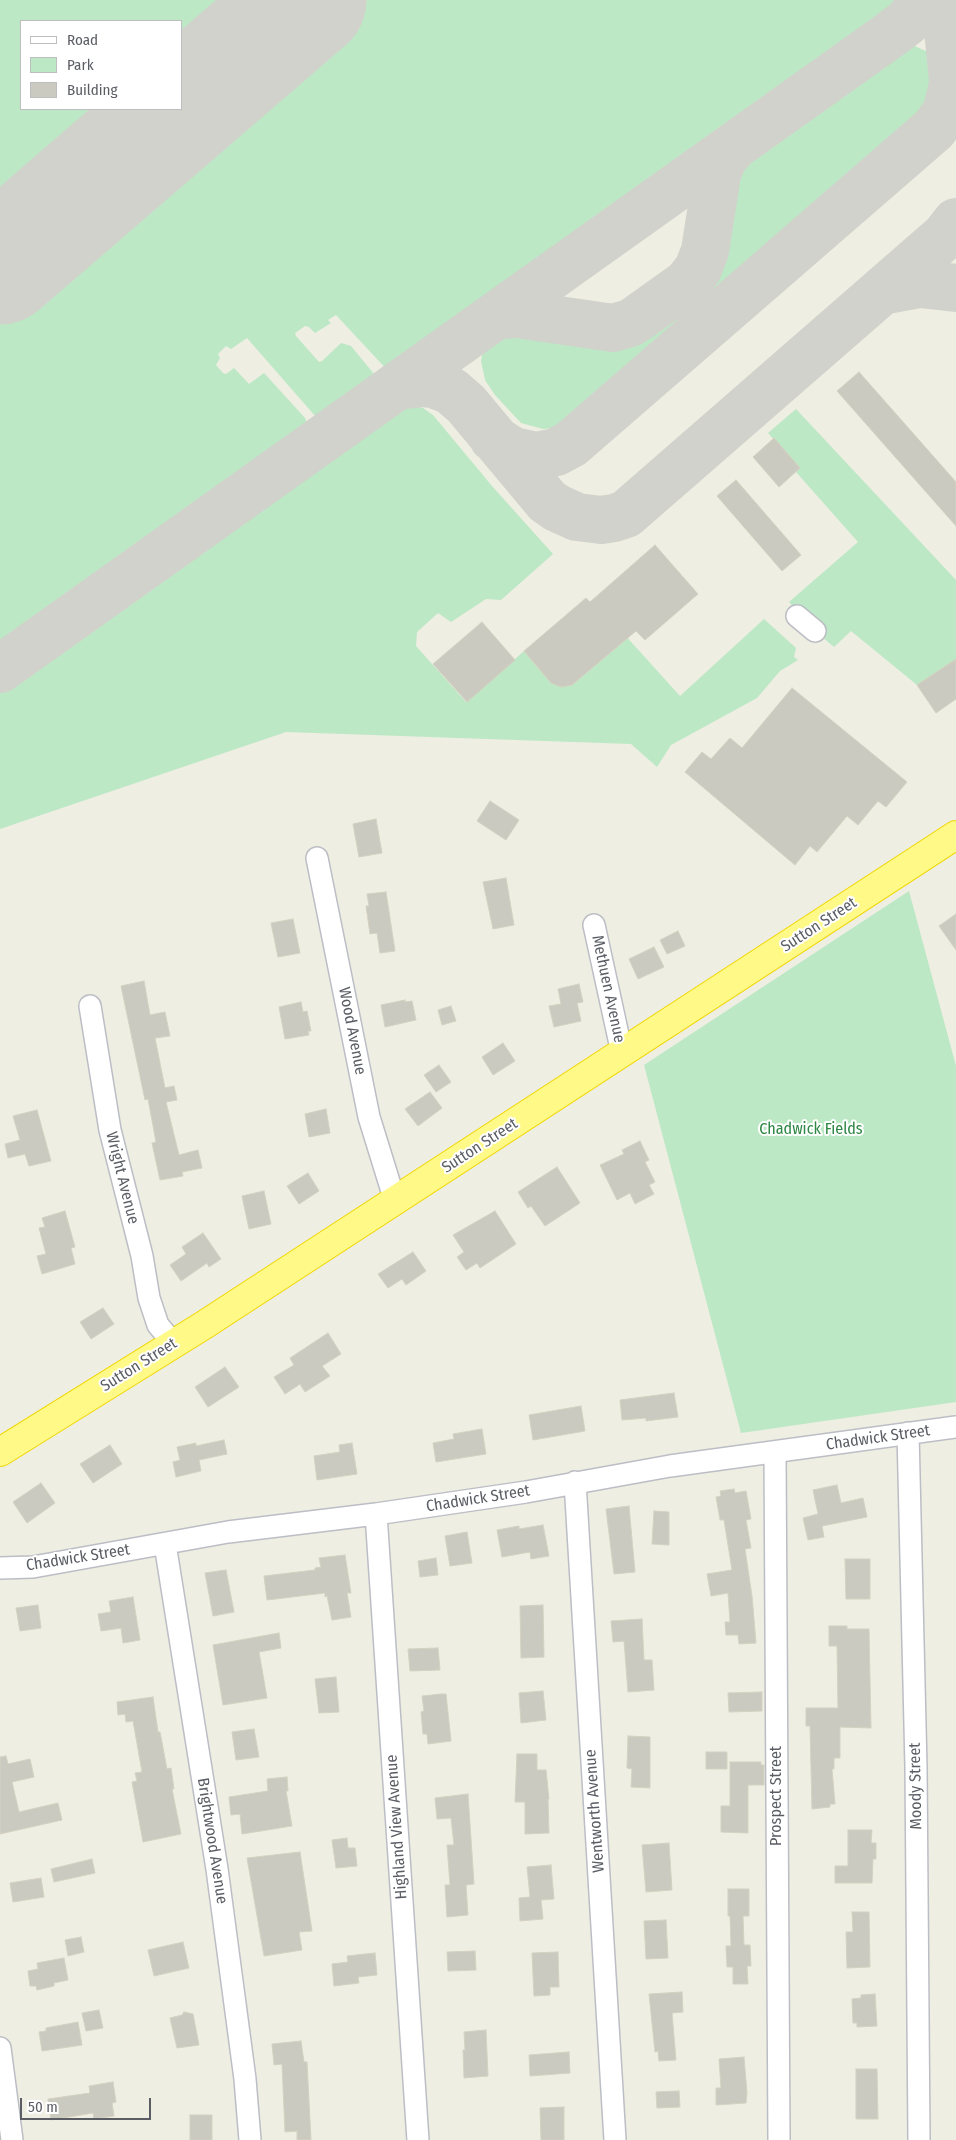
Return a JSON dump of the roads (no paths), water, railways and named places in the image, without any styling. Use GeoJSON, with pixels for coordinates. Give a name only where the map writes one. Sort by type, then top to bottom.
{"type":"FeatureCollection","features":[{"type":"Feature","properties":{"kind":"highway","name":"Sutton Street"},"geometry":{"type":"LineString","coordinates":[[0,1452],[174,1344],[956,835]]}},
{"type":"Feature","properties":{"kind":"street"},"geometry":{"type":"LineString","coordinates":[[797,616],[815,631]]}},
{"type":"Feature","properties":{"kind":"street","name":"Wood Avenue"},"geometry":{"type":"LineString","coordinates":[[318,858],[369,1116],[395,1201]]}},
{"type":"Feature","properties":{"kind":"street","name":"Methuen Avenue"},"geometry":{"type":"LineString","coordinates":[[594,925],[622,1053]]}},
{"type":"Feature","properties":{"kind":"street","name":"Wright Avenue"},"geometry":{"type":"LineString","coordinates":[[90,1006],[110,1130],[142,1256],[149,1298],[158,1325],[174,1344]]}},
{"type":"Feature","properties":{"kind":"street","name":"Chadwick Street"},"geometry":{"type":"LineString","coordinates":[[0,1568],[33,1567],[228,1532],[376,1514],[526,1492],[689,1463],[775,1453],[956,1427]]}},
{"type":"Feature","properties":{"kind":"street","name":"Moody Street"},"geometry":{"type":"LineString","coordinates":[[908,1433],[916,1767],[919,2140]]}},
{"type":"Feature","properties":{"kind":"street","name":"Prospect Street"},"geometry":{"type":"LineString","coordinates":[[775,1453],[779,2140]]}},
{"type":"Feature","properties":{"kind":"street","name":"Wentworth Avenue"},"geometry":{"type":"LineString","coordinates":[[575,1482],[615,2140]]}},
{"type":"Feature","properties":{"kind":"street","name":"Highland View Avenue"},"geometry":{"type":"LineString","coordinates":[[376,1514],[418,2140]]}},
{"type":"Feature","properties":{"kind":"street","name":"Brightwood Avenue"},"geometry":{"type":"LineString","coordinates":[[165,1544],[218,1869],[243,2060],[250,2140]]}},
{"type":"Feature","properties":{"kind":"street"},"geometry":{"type":"LineString","coordinates":[[1,2059],[12,2140]]}},
{"type":"Feature","properties":{"kind":"park label","name":"Chadwick Fields"},"geometry":{"type":"Point","coordinates":[811,1130]}}]}
